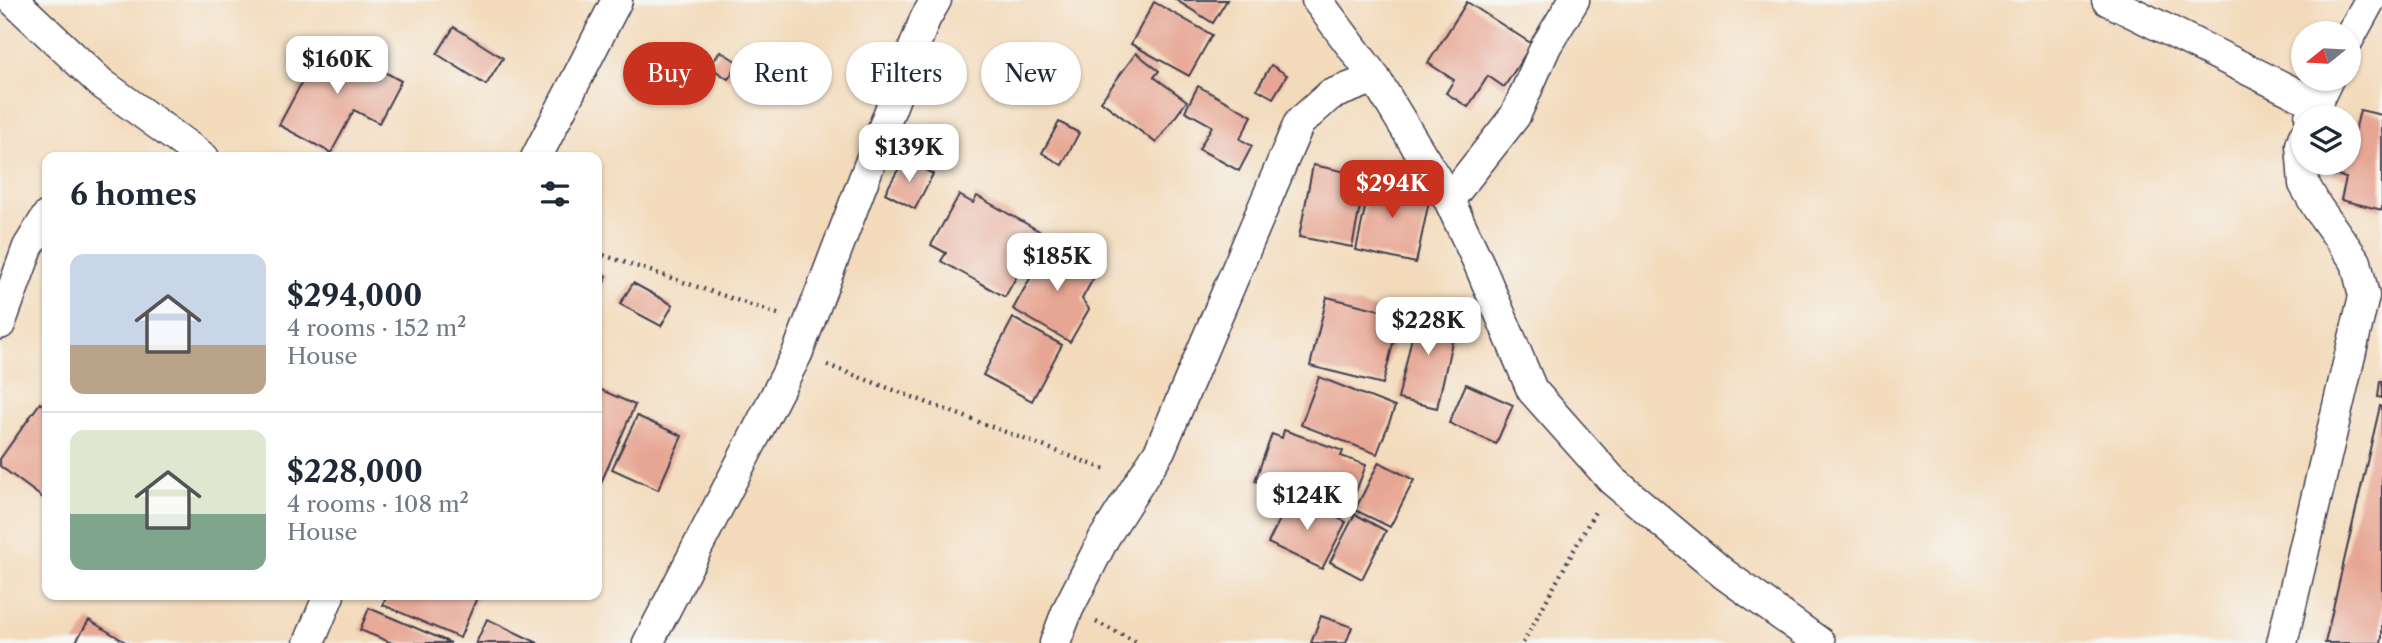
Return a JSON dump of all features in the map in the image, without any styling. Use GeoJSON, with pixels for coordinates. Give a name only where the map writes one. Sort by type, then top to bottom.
{"type":"FeatureCollection","features":[{"type":"Feature","properties":{"kind":"street"},"geometry":{"type":"LineString","coordinates":[[13,0],[101,83],[196,152]]}},
{"type":"Feature","properties":{"kind":"street"},"geometry":{"type":"LineString","coordinates":[[539,152],[617,0]]}},
{"type":"Feature","properties":{"kind":"street"},"geometry":{"type":"LineString","coordinates":[[648,643],[797,354],[925,19],[936,0]]}},
{"type":"Feature","properties":{"kind":"street"},"geometry":{"type":"LineString","coordinates":[[1317,0],[1375,78],[1449,200],[1532,390],[1612,480],[1724,574],[1820,643]]}},
{"type":"Feature","properties":{"kind":"street"},"geometry":{"type":"LineString","coordinates":[[1449,200],[1516,116],[1546,46],[1574,0]]}},
{"type":"Feature","properties":{"kind":"street"},"geometry":{"type":"LineString","coordinates":[[2107,0],[2318,100]]}},
{"type":"Feature","properties":{"kind":"street"},"geometry":{"type":"LineString","coordinates":[[2358,21],[2370,0]]}},
{"type":"Feature","properties":{"kind":"street"},"geometry":{"type":"LineString","coordinates":[[1055,643],[1069,608],[1104,538],[1160,450],[1299,122],[1330,95],[1375,78]]}},
{"type":"Feature","properties":{"kind":"street"},"geometry":{"type":"LineString","coordinates":[[2282,643],[2364,296],[2369,264],[2317,207],[2304,184],[2303,175]]}},
{"type":"Feature","properties":{"kind":"street"},"geometry":{"type":"LineString","coordinates":[[0,324],[28,247],[42,224]]}},
{"type":"Feature","properties":{"kind":"street"},"geometry":{"type":"LineString","coordinates":[[309,643],[327,600]]}},
{"type":"Feature","properties":{"kind":"path"},"geometry":{"type":"LineString","coordinates":[[602,255],[808,325]]}},
{"type":"Feature","properties":{"kind":"path"},"geometry":{"type":"LineString","coordinates":[[797,354],[1140,482]]}},
{"type":"Feature","properties":{"kind":"path"},"geometry":{"type":"LineString","coordinates":[[1523,643],[1612,480]]}},
{"type":"Feature","properties":{"kind":"path"},"geometry":{"type":"LineString","coordinates":[[1069,608],[1139,643]]}},
{"type":"Feature","properties":{"kind":"building"},"geometry":{"type":"Polygon","coordinates":[[[1176,0],[1227,0],[1213,23],[1176,0]]]}},
{"type":"Feature","properties":{"kind":"building"},"geometry":{"type":"Polygon","coordinates":[[[1154,2],[1212,35],[1189,76],[1131,44],[1154,2]]]}},
{"type":"Feature","properties":{"kind":"building"},"geometry":{"type":"Polygon","coordinates":[[[1467,2],[1532,44],[1504,87],[1488,76],[1468,107],[1446,93],[1454,80],[1428,63],[1467,2]]]}},
{"type":"Feature","properties":{"kind":"building"},"geometry":{"type":"Polygon","coordinates":[[[454,27],[503,58],[486,85],[437,54],[454,27]]]}},
{"type":"Feature","properties":{"kind":"building"},"geometry":{"type":"Polygon","coordinates":[[[325,39],[401,81],[379,123],[354,110],[332,152],[279,125],[325,39]]]}},
{"type":"Feature","properties":{"kind":"building"},"geometry":{"type":"Polygon","coordinates":[[[720,51],[730,57],[728,79],[716,71],[716,57],[720,51]]]}},
{"type":"Feature","properties":{"kind":"building"},"geometry":{"type":"Polygon","coordinates":[[[1136,53],[1159,71],[1154,77],[1187,101],[1156,143],[1101,101],[1136,53]]]}},
{"type":"Feature","properties":{"kind":"building"},"geometry":{"type":"Polygon","coordinates":[[[1271,65],[1287,75],[1273,98],[1257,89],[1271,65]]]}},
{"type":"Feature","properties":{"kind":"building"},"geometry":{"type":"Polygon","coordinates":[[[1198,86],[1252,116],[1240,139],[1252,146],[1239,171],[1199,149],[1212,126],[1185,111],[1198,86]]]}},
{"type":"Feature","properties":{"kind":"building"},"geometry":{"type":"Polygon","coordinates":[[[2361,110],[2382,115],[2382,210],[2341,200],[2346,178],[2332,175],[2361,175],[2361,110]]]}},
{"type":"Feature","properties":{"kind":"building"},"geometry":{"type":"Polygon","coordinates":[[[1059,122],[1079,133],[1062,165],[1042,153],[1059,122]]]}},
{"type":"Feature","properties":{"kind":"building"},"geometry":{"type":"Polygon","coordinates":[[[904,159],[933,174],[915,209],[885,193],[904,159]]]}},
{"type":"Feature","properties":{"kind":"building"},"geometry":{"type":"Polygon","coordinates":[[[1313,165],[1366,176],[1352,247],[1299,237],[1313,165]]]}},
{"type":"Feature","properties":{"kind":"building"},"geometry":{"type":"Polygon","coordinates":[[[1373,171],[1405,178],[1401,195],[1429,201],[1416,263],[1356,250],[1373,171]]]}},
{"type":"Feature","properties":{"kind":"building"},"geometry":{"type":"Polygon","coordinates":[[[959,195],[973,203],[977,196],[1041,232],[1034,244],[1022,237],[1015,251],[1027,258],[1005,297],[941,261],[946,253],[931,245],[959,195]]]}},
{"type":"Feature","properties":{"kind":"building"},"geometry":{"type":"Polygon","coordinates":[[[1050,243],[1098,270],[1082,299],[1089,309],[1070,342],[1013,309],[1050,243]]]}},
{"type":"Feature","properties":{"kind":"building"},"geometry":{"type":"Polygon","coordinates":[[[602,273],[607,276],[602,286],[602,273]]]}},
{"type":"Feature","properties":{"kind":"building"},"geometry":{"type":"Polygon","coordinates":[[[633,283],[673,305],[661,326],[620,304],[633,283]]]}},
{"type":"Feature","properties":{"kind":"building"},"geometry":{"type":"Polygon","coordinates":[[[1327,297],[1400,315],[1383,384],[1310,366],[1327,297]]]}},
{"type":"Feature","properties":{"kind":"building"},"geometry":{"type":"Polygon","coordinates":[[[1419,306],[1458,315],[1437,408],[1398,399],[1419,306]]]}},
{"type":"Feature","properties":{"kind":"building"},"geometry":{"type":"Polygon","coordinates":[[[1013,318],[1062,345],[1032,401],[983,375],[1013,318]]]}},
{"type":"Feature","properties":{"kind":"building"},"geometry":{"type":"Polygon","coordinates":[[[1319,377],[1395,407],[1377,454],[1301,425],[1319,377]]]}},
{"type":"Feature","properties":{"kind":"building"},"geometry":{"type":"Polygon","coordinates":[[[2382,381],[2382,398],[2378,397],[2382,381]]]}},
{"type":"Feature","properties":{"kind":"building"},"geometry":{"type":"Polygon","coordinates":[[[1466,384],[1513,405],[1496,444],[1449,423],[1466,384]]]}},
{"type":"Feature","properties":{"kind":"building"},"geometry":{"type":"Polygon","coordinates":[[[602,390],[635,405],[602,481],[602,390]]]}},
{"type":"Feature","properties":{"kind":"building"},"geometry":{"type":"Polygon","coordinates":[[[40,403],[42,404],[42,497],[0,466],[0,459],[40,403]]]}},
{"type":"Feature","properties":{"kind":"building"},"geometry":{"type":"Polygon","coordinates":[[[2380,406],[2382,639],[2381,643],[2325,643],[2380,406]]]}},
{"type":"Feature","properties":{"kind":"building"},"geometry":{"type":"Polygon","coordinates":[[[637,416],[682,436],[658,490],[612,469],[637,416]]]}},
{"type":"Feature","properties":{"kind":"building"},"geometry":{"type":"Polygon","coordinates":[[[1284,430],[1343,451],[1341,456],[1366,465],[1347,515],[1255,481],[1272,434],[1282,438],[1284,430]]]}},
{"type":"Feature","properties":{"kind":"building"},"geometry":{"type":"Polygon","coordinates":[[[1379,462],[1414,480],[1390,527],[1355,510],[1379,462]]]}},
{"type":"Feature","properties":{"kind":"building"},"geometry":{"type":"Polygon","coordinates":[[[1292,495],[1346,522],[1322,569],[1268,543],[1292,495]]]}},
{"type":"Feature","properties":{"kind":"building"},"geometry":{"type":"Polygon","coordinates":[[[1355,514],[1386,531],[1362,579],[1330,562],[1355,514]]]}},
{"type":"Feature","properties":{"kind":"building"},"geometry":{"type":"Polygon","coordinates":[[[385,600],[476,600],[460,638],[383,605],[385,600]]]}},
{"type":"Feature","properties":{"kind":"building"},"geometry":{"type":"Polygon","coordinates":[[[369,608],[451,643],[392,643],[360,630],[369,608]]]}},
{"type":"Feature","properties":{"kind":"building"},"geometry":{"type":"Polygon","coordinates":[[[1321,616],[1352,627],[1346,643],[1311,643],[1321,616]]]}},
{"type":"Feature","properties":{"kind":"building"},"geometry":{"type":"Polygon","coordinates":[[[487,619],[538,643],[476,643],[487,619]]]}},
{"type":"Feature","properties":{"kind":"building"},"geometry":{"type":"Polygon","coordinates":[[[89,620],[127,643],[75,643],[89,620]]]}}]}
